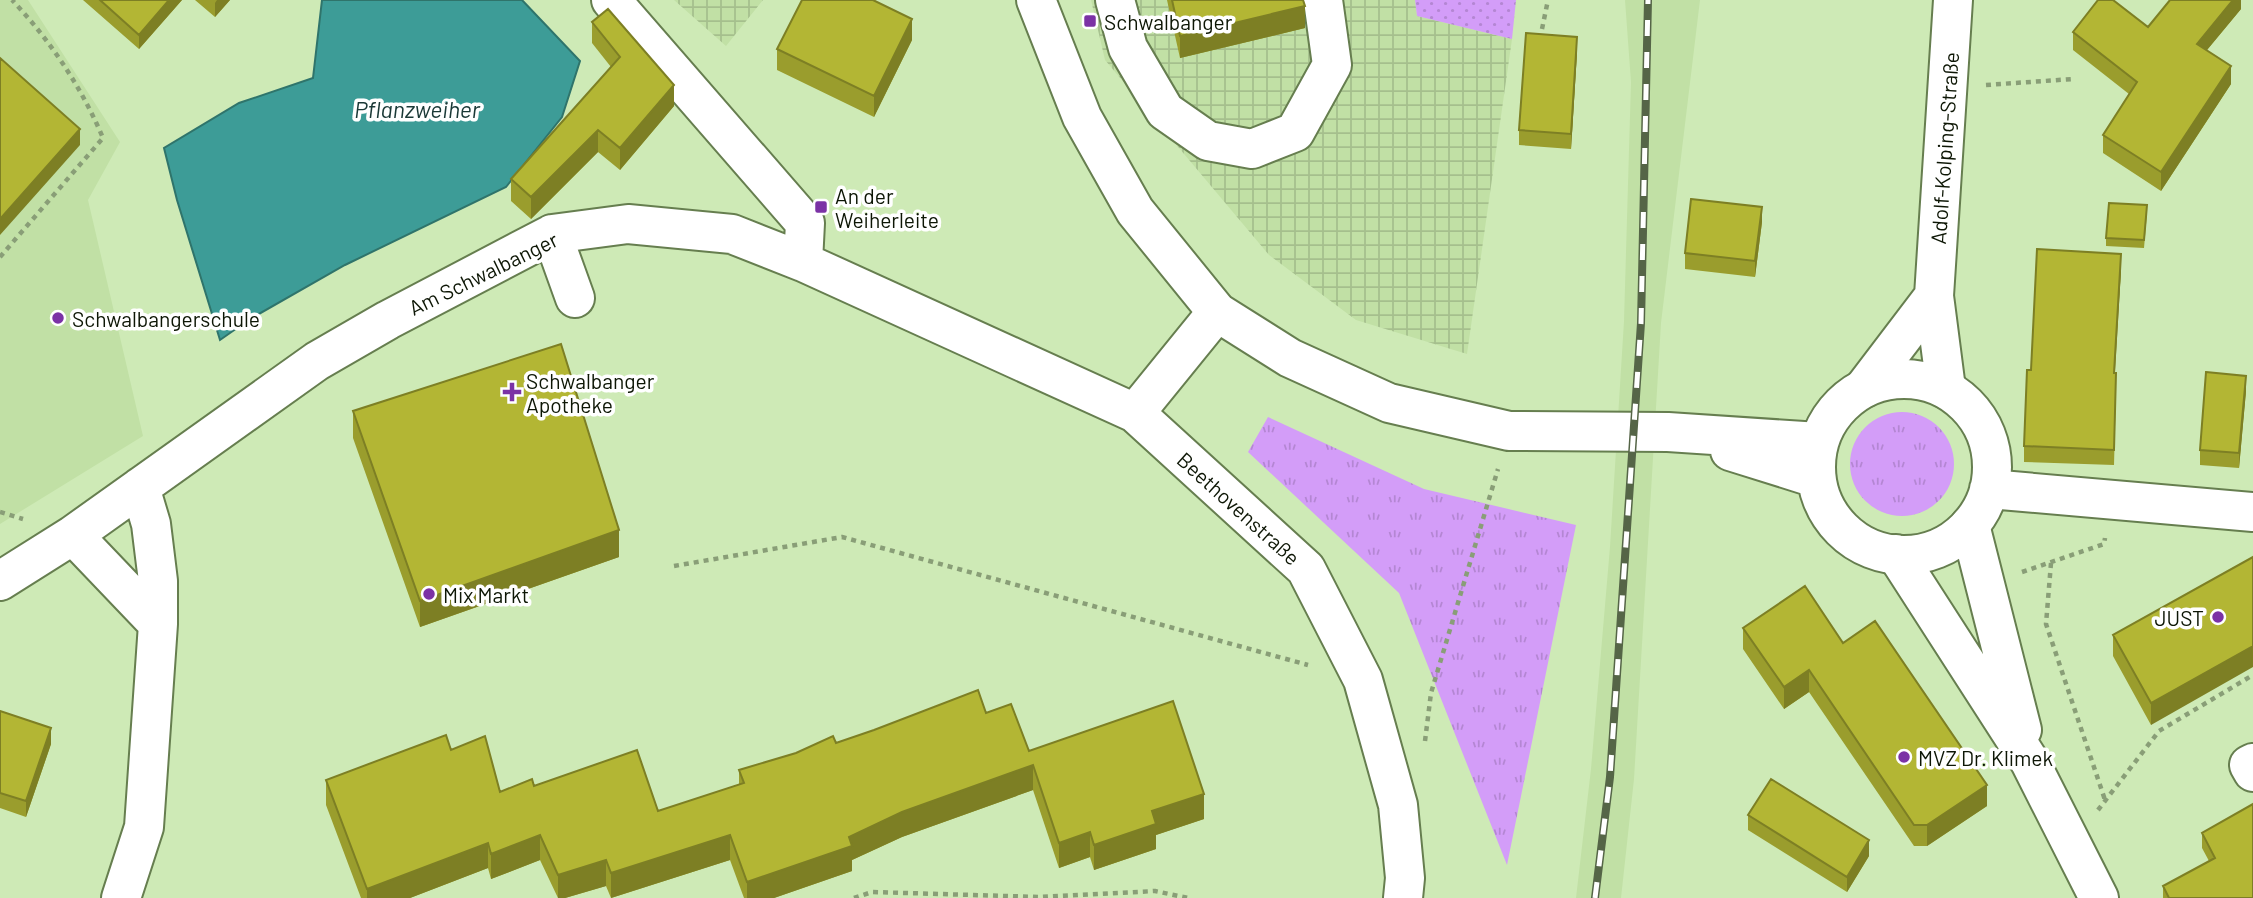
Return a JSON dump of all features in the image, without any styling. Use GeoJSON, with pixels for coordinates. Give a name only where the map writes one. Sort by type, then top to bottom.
{"type":"FeatureCollection","features":[{"type":"Feature","properties":{"kind":"street"},"geometry":{"type":"LineString","coordinates":[[611,0],[805,223],[803,262]]}},
{"type":"Feature","properties":{"kind":"street"},"geometry":{"type":"LineString","coordinates":[[1036,0],[1082,117],[1135,211],[1217,312],[1290,358],[1389,402],[1509,431],[1668,432],[1818,460]]}},
{"type":"Feature","properties":{"kind":"street"},"geometry":{"type":"LineString","coordinates":[[1115,0],[1128,48],[1165,111],[1208,141],[1252,149],[1296,132],[1332,65],[1323,0]]}},
{"type":"Feature","properties":{"kind":"street","name":"Adolf-Kolping-Straße"},"geometry":{"type":"LineString","coordinates":[[1946,389],[1934,296],[1953,0]]}},
{"type":"Feature","properties":{"kind":"street","name":"Am Schwalbanger"},"geometry":{"type":"LineString","coordinates":[[0,581],[73,535],[317,361],[388,320],[552,234],[628,224],[732,234],[803,262],[1135,413]]}},
{"type":"Feature","properties":{"kind":"street"},"geometry":{"type":"LineString","coordinates":[[552,234],[575,298]]}},
{"type":"Feature","properties":{"kind":"street"},"geometry":{"type":"LineString","coordinates":[[1864,388],[1934,296]]}},
{"type":"Feature","properties":{"kind":"street"},"geometry":{"type":"LineString","coordinates":[[1135,413],[1217,312]]}},
{"type":"Feature","properties":{"kind":"street"},"geometry":{"type":"LineString","coordinates":[[1891,379],[1919,380],[1946,389],[1972,410],[1985,432],[1991,456],[1989,489],[1978,514],[1955,539],[1936,549],[1916,554],[1876,550],[1858,542],[1843,530],[1825,506],[1818,460],[1829,420],[1844,402],[1864,388],[1891,379]]}},
{"type":"Feature","properties":{"kind":"street","name":"Beethovenstraße"},"geometry":{"type":"LineString","coordinates":[[1135,413],[1306,569],[1363,680],[1398,805],[1405,878],[1402,898]]}},
{"type":"Feature","properties":{"kind":"street"},"geometry":{"type":"LineString","coordinates":[[121,898],[144,827],[171,619],[158,581],[152,536],[140,487]]}},
{"type":"Feature","properties":{"kind":"street"},"geometry":{"type":"LineString","coordinates":[[1989,489],[2253,512]]}},
{"type":"Feature","properties":{"kind":"street"},"geometry":{"type":"LineString","coordinates":[[1970,525],[2030,762]]}},
{"type":"Feature","properties":{"kind":"street"},"geometry":{"type":"LineString","coordinates":[[73,535],[171,619]]}},
{"type":"Feature","properties":{"kind":"street"},"geometry":{"type":"LineString","coordinates":[[1896,554],[2030,762],[2071,843],[2088,892]]}},
{"type":"Feature","properties":{"kind":"street"},"geometry":{"type":"LineString","coordinates":[[2253,763],[2249,765],[2253,772]]}},
{"type":"Feature","properties":{"kind":"path"},"geometry":{"type":"LineString","coordinates":[[0,257],[103,138],[89,103],[32,21],[12,0]]}},
{"type":"Feature","properties":{"kind":"path"},"geometry":{"type":"LineString","coordinates":[[1542,29],[1548,0]]}},
{"type":"Feature","properties":{"kind":"path"},"geometry":{"type":"LineString","coordinates":[[1948,88],[2073,79]]}},
{"type":"Feature","properties":{"kind":"path"},"geometry":{"type":"LineString","coordinates":[[1424,742],[1431,693],[1509,431]]}},
{"type":"Feature","properties":{"kind":"path"},"geometry":{"type":"LineString","coordinates":[[1985,584],[2104,544],[2114,500]]}},
{"type":"Feature","properties":{"kind":"path"},"geometry":{"type":"LineString","coordinates":[[674,566],[842,537],[1363,680]]}},
{"type":"Feature","properties":{"kind":"path"},"geometry":{"type":"LineString","coordinates":[[2050,563],[2046,624],[2105,800]]}},
{"type":"Feature","properties":{"kind":"path"},"geometry":{"type":"LineString","coordinates":[[2071,843],[2159,731],[2253,676]]}},
{"type":"Feature","properties":{"kind":"path"},"geometry":{"type":"LineString","coordinates":[[854,898],[873,892],[1040,897],[1155,891],[1188,898]]}},
{"type":"Feature","properties":{"kind":"shaded area","name":"Schwalbangerschule"},"geometry":{"type":"Polygon","coordinates":[[[0,0],[28,0],[120,142],[88,200],[143,436],[0,524],[0,0]]]}},
{"type":"Feature","properties":{"kind":"shaded area"},"geometry":{"type":"Polygon","coordinates":[[[674,0],[763,0],[726,46],[674,0]]]}},
{"type":"Feature","properties":{"kind":"shaded area"},"geometry":{"type":"Polygon","coordinates":[[[1091,0],[1415,0],[1417,16],[1512,39],[1467,354],[1356,320],[1269,255],[1105,60],[1091,0]]]}},
{"type":"Feature","properties":{"kind":"shaded area"},"geometry":{"type":"Polygon","coordinates":[[[1625,0],[1700,0],[1661,323],[1634,779],[1621,898],[1576,898],[1591,769],[1610,547],[1624,321],[1631,82],[1625,0]]]}},
{"type":"Feature","properties":{"kind":"green space"},"geometry":{"type":"Polygon","coordinates":[[[1415,0],[1516,0],[1512,39],[1417,16],[1415,0]]]}},
{"type":"Feature","properties":{"kind":"green space"},"geometry":{"type":"Polygon","coordinates":[[[1902,412],[1922,416],[1939,427],[1950,444],[1954,464],[1950,484],[1939,501],[1922,512],[1902,516],[1882,512],[1865,501],[1854,484],[1850,464],[1854,444],[1865,427],[1882,416],[1902,412]]]}},
{"type":"Feature","properties":{"kind":"green space"},"geometry":{"type":"Polygon","coordinates":[[[1268,417],[1424,489],[1576,525],[1507,865],[1399,593],[1248,452],[1268,417]]]}},
{"type":"Feature","properties":{"kind":"water","name":"Pflanzweiher"},"geometry":{"type":"Polygon","coordinates":[[[322,0],[522,0],[580,61],[562,117],[506,187],[345,265],[250,319],[220,340],[164,148],[239,103],[313,78],[322,0]]]}},
{"type":"Feature","properties":{"kind":"building"},"geometry":{"type":"Polygon","coordinates":[[[100,0],[169,0],[139,35],[100,0]]]}},
{"type":"Feature","properties":{"kind":"building"},"geometry":{"type":"Polygon","coordinates":[[[802,0],[873,0],[912,19],[874,96],[777,49],[802,0]]]}},
{"type":"Feature","properties":{"kind":"building"},"geometry":{"type":"Polygon","coordinates":[[[1172,0],[1303,0],[1305,6],[1180,36],[1172,0]]]}},
{"type":"Feature","properties":{"kind":"building"},"geometry":{"type":"Polygon","coordinates":[[[2098,0],[2113,0],[2148,27],[2170,0],[2233,0],[2197,44],[2231,66],[2161,172],[2103,135],[2137,82],[2073,32],[2098,0]]]}},
{"type":"Feature","properties":{"kind":"building"},"geometry":{"type":"Polygon","coordinates":[[[608,9],[674,85],[620,148],[598,130],[531,197],[511,179],[620,57],[592,22],[608,9]]]}},
{"type":"Feature","properties":{"kind":"building"},"geometry":{"type":"Polygon","coordinates":[[[1526,33],[1577,37],[1571,134],[1519,130],[1526,33]]]}},
{"type":"Feature","properties":{"kind":"building"},"geometry":{"type":"Polygon","coordinates":[[[0,58],[80,129],[0,219],[0,58]]]}},
{"type":"Feature","properties":{"kind":"building"},"geometry":{"type":"Polygon","coordinates":[[[1691,199],[1762,207],[1755,261],[1685,253],[1691,199]]]}},
{"type":"Feature","properties":{"kind":"building"},"geometry":{"type":"Polygon","coordinates":[[[2109,203],[2147,205],[2144,240],[2106,238],[2109,203]]]}},
{"type":"Feature","properties":{"kind":"building"},"geometry":{"type":"Polygon","coordinates":[[[2037,249],[2121,254],[2114,373],[2114,450],[2024,446],[2037,249]]]}},
{"type":"Feature","properties":{"kind":"building"},"geometry":{"type":"Polygon","coordinates":[[[561,344],[619,530],[420,601],[353,411],[561,344]]]}},
{"type":"Feature","properties":{"kind":"building"},"geometry":{"type":"Polygon","coordinates":[[[2206,372],[2246,376],[2239,453],[2200,450],[2206,372]]]}},
{"type":"Feature","properties":{"kind":"building","name":"JUST"},"geometry":{"type":"Polygon","coordinates":[[[2253,557],[2253,646],[2151,703],[2113,635],[2253,557]]]}},
{"type":"Feature","properties":{"kind":"building","name":"MVZ Dr. Klimek"},"geometry":{"type":"Polygon","coordinates":[[[1805,586],[1843,643],[1875,621],[1987,785],[1927,825],[1914,825],[1809,670],[1784,687],[1743,628],[1805,586]]]}},
{"type":"Feature","properties":{"kind":"building"},"geometry":{"type":"Polygon","coordinates":[[[978,690],[986,713],[1011,704],[1029,751],[1173,701],[1204,794],[1152,811],[1156,824],[1094,845],[1090,832],[1059,843],[1033,765],[902,812],[849,837],[852,846],[747,882],[730,835],[611,873],[606,860],[558,875],[540,835],[491,854],[488,843],[367,889],[326,780],[446,735],[451,750],[485,736],[500,792],[532,779],[534,786],[637,750],[658,811],[744,783],[739,770],[796,753],[833,736],[836,743],[978,690]]]}},
{"type":"Feature","properties":{"kind":"building"},"geometry":{"type":"Polygon","coordinates":[[[0,711],[51,728],[26,801],[0,793],[0,711]]]}},
{"type":"Feature","properties":{"kind":"building"},"geometry":{"type":"Polygon","coordinates":[[[1771,779],[1869,840],[1847,877],[1748,815],[1771,779]]]}},
{"type":"Feature","properties":{"kind":"building"},"geometry":{"type":"Polygon","coordinates":[[[2253,804],[2253,898],[2169,898],[2163,886],[2215,858],[2202,833],[2253,804]]]}},
{"type":"Feature","properties":{"kind":"railway"},"geometry":{"type":"LineString","coordinates":[[1595,898],[1610,777],[1641,323],[1648,0]]}},
{"type":"Feature","properties":{"kind":"place","name":"Schwalbanger"},"geometry":{"type":"Point","coordinates":[1090,21]}},
{"type":"Feature","properties":{"kind":"place","name":"An der Weiherleite"},"geometry":{"type":"Point","coordinates":[821,207]}},
{"type":"Feature","properties":{"kind":"place","name":"Schwalbangerschule"},"geometry":{"type":"Point","coordinates":[58,318]}},
{"type":"Feature","properties":{"kind":"place","name":"Schwalbanger Apotheke"},"geometry":{"type":"Point","coordinates":[512,392]}},
{"type":"Feature","properties":{"kind":"place","name":"Mix Markt"},"geometry":{"type":"Point","coordinates":[429,594]}},
{"type":"Feature","properties":{"kind":"place","name":"JUST"},"geometry":{"type":"Point","coordinates":[2218,617]}},
{"type":"Feature","properties":{"kind":"place","name":"MVZ Dr. Klimek"},"geometry":{"type":"Point","coordinates":[1904,757]}}]}
